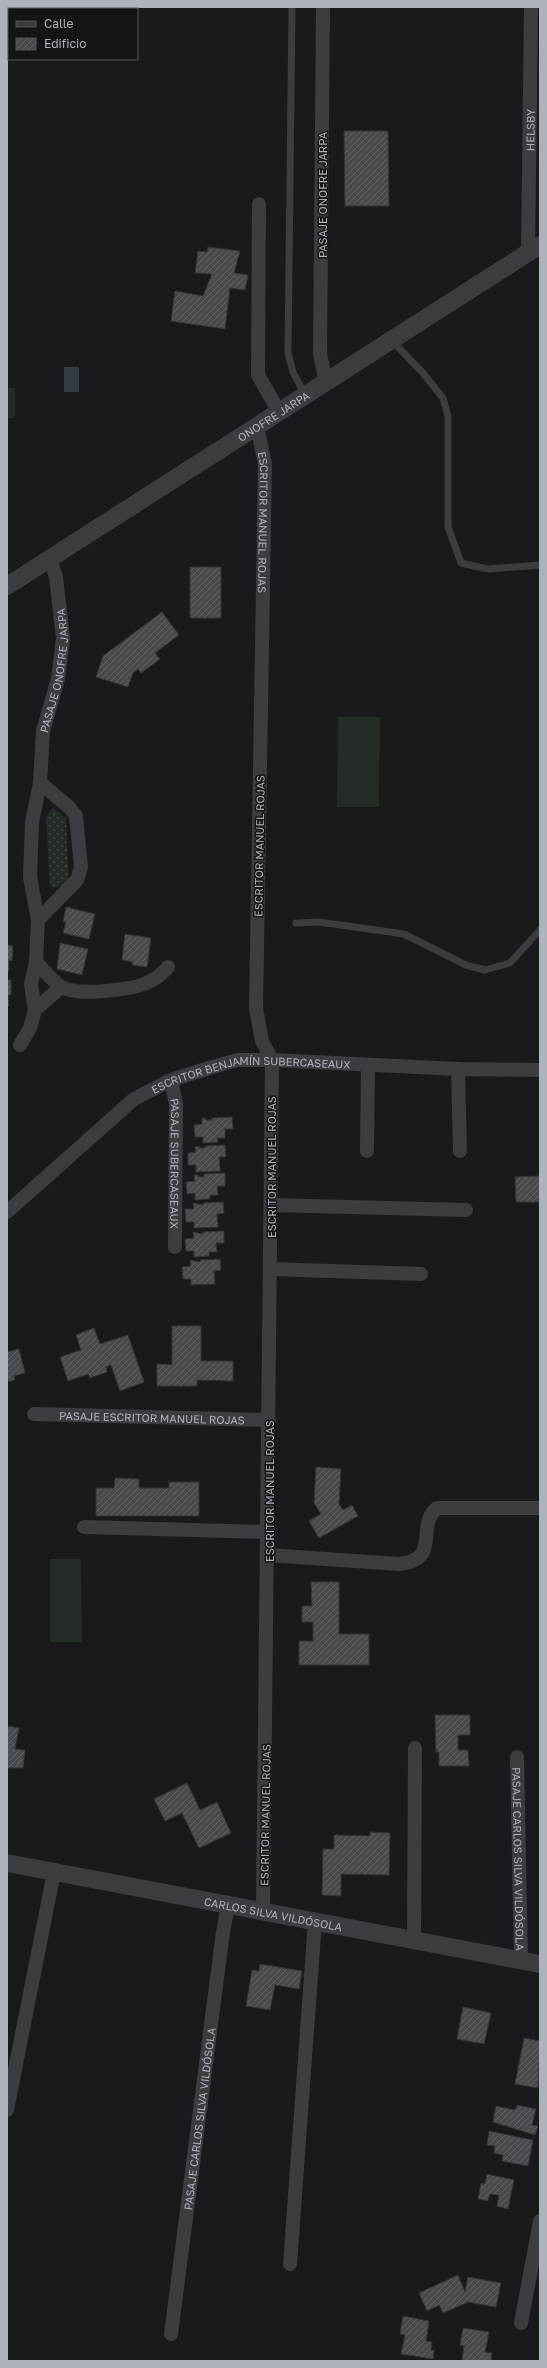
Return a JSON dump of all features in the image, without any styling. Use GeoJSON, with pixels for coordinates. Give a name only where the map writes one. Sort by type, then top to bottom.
{"type":"FeatureCollection","features":[{"type":"Feature","properties":{"kind":"street","name":"PASAJE ONOFRE JARPA"},"geometry":{"type":"LineString","coordinates":[[323,7],[320,354],[326,382]]}},
{"type":"Feature","properties":{"kind":"street","name":"HELSBY"},"geometry":{"type":"LineString","coordinates":[[531,7],[534,249]]}},
{"type":"Feature","properties":{"kind":"street"},"geometry":{"type":"LineString","coordinates":[[259,204],[258,375],[279,412]]}},
{"type":"Feature","properties":{"kind":"street","name":"ONOFRE JARPA"},"geometry":{"type":"LineString","coordinates":[[7,586],[534,249]]}},
{"type":"Feature","properties":{"kind":"street","name":"ESCRITOR MANUEL ROJAS"},"geometry":{"type":"LineString","coordinates":[[257,427],[265,464],[256,1008],[262,1041],[272,1060],[269,1532],[263,1912]]}},
{"type":"Feature","properties":{"kind":"street","name":"PASAJE ONOFRE JARPA"},"geometry":{"type":"LineString","coordinates":[[20,1045],[30,1028],[35,1010],[31,984],[36,962],[38,920],[30,877],[32,822],[40,783],[43,731],[58,679],[63,638],[56,577],[50,559]]}},
{"type":"Feature","properties":{"kind":"street"},"geometry":{"type":"LineString","coordinates":[[38,920],[78,880],[81,867],[76,816],[70,807],[40,783]]}},
{"type":"Feature","properties":{"kind":"street"},"geometry":{"type":"LineString","coordinates":[[36,962],[61,987],[86,992],[132,987],[148,983],[160,976],[168,967]]}},
{"type":"Feature","properties":{"kind":"street"},"geometry":{"type":"LineString","coordinates":[[35,1010],[61,987]]}},
{"type":"Feature","properties":{"kind":"street","name":"ESCRITOR BENJAMÍN SUBERCASEAUX"},"geometry":{"type":"LineString","coordinates":[[7,1212],[134,1099],[171,1080],[237,1060],[272,1060],[458,1069],[540,1070]]}},
{"type":"Feature","properties":{"kind":"street"},"geometry":{"type":"LineString","coordinates":[[367,1151],[368,1065]]}},
{"type":"Feature","properties":{"kind":"street"},"geometry":{"type":"LineString","coordinates":[[458,1069],[460,1151]]}},
{"type":"Feature","properties":{"kind":"street","name":"PASAJE SUBERCASEAUX"},"geometry":{"type":"LineString","coordinates":[[171,1080],[176,1104],[175,1248]]}},
{"type":"Feature","properties":{"kind":"street"},"geometry":{"type":"LineString","coordinates":[[271,1205],[466,1210]]}},
{"type":"Feature","properties":{"kind":"street"},"geometry":{"type":"LineString","coordinates":[[270,1269],[421,1274]]}},
{"type":"Feature","properties":{"kind":"street","name":"PASAJE ESCRITOR MANUEL ROJAS"},"geometry":{"type":"LineString","coordinates":[[34,1414],[269,1420]]}},
{"type":"Feature","properties":{"kind":"street"},"geometry":{"type":"LineString","coordinates":[[268,1555],[399,1564],[411,1563],[419,1558],[426,1546],[428,1520],[431,1513],[437,1508],[540,1508]]}},
{"type":"Feature","properties":{"kind":"street"},"geometry":{"type":"LineString","coordinates":[[84,1527],[269,1532]]}},
{"type":"Feature","properties":{"kind":"street"},"geometry":{"type":"LineString","coordinates":[[414,1940],[415,1748]]}},
{"type":"Feature","properties":{"kind":"street","name":"PASAJE CARLOS SILVA VILDÓSOLA"},"geometry":{"type":"LineString","coordinates":[[517,1757],[521,1960]]}},
{"type":"Feature","properties":{"kind":"street","name":"CARLOS SILVA VILDÓSOLA"},"geometry":{"type":"LineString","coordinates":[[7,1863],[540,1964]]}},
{"type":"Feature","properties":{"kind":"street"},"geometry":{"type":"LineString","coordinates":[[7,2110],[54,1872]]}},
{"type":"Feature","properties":{"kind":"street","name":"PASAJE CARLOS SILVA VILDÓSOLA"},"geometry":{"type":"LineString","coordinates":[[171,2334],[222,1940],[228,1905]]}},
{"type":"Feature","properties":{"kind":"street"},"geometry":{"type":"LineString","coordinates":[[290,2264],[315,1921]]}},
{"type":"Feature","properties":{"kind":"street"},"geometry":{"type":"LineString","coordinates":[[521,2323],[540,2220]]}},
{"type":"Feature","properties":{"kind":"lane"},"geometry":{"type":"LineString","coordinates":[[292,7],[288,353],[293,372],[305,396]]}},
{"type":"Feature","properties":{"kind":"lane"},"geometry":{"type":"LineString","coordinates":[[391,340],[423,373],[443,398],[448,416],[448,527],[461,563],[488,569],[540,565]]}},
{"type":"Feature","properties":{"kind":"lane"},"geometry":{"type":"LineString","coordinates":[[296,923],[319,922],[404,934],[466,965],[485,970],[510,963],[540,930]]}},
{"type":"Feature","properties":{"kind":"shaded area"},"geometry":{"type":"Polygon","coordinates":[[[64,367],[79,367],[79,392],[64,392],[64,367]]]}},
{"type":"Feature","properties":{"kind":"shaded area"},"geometry":{"type":"Polygon","coordinates":[[[7,388],[15,388],[15,418],[7,418],[7,388]]]}},
{"type":"Feature","properties":{"kind":"shaded area"},"geometry":{"type":"Polygon","coordinates":[[[338,717],[380,717],[379,807],[337,807],[338,717]]]}},
{"type":"Feature","properties":{"kind":"shaded area"},"geometry":{"type":"Polygon","coordinates":[[[53,808],[66,818],[69,886],[50,887],[46,817],[53,808]]]}},
{"type":"Feature","properties":{"kind":"shaded area"},"geometry":{"type":"Polygon","coordinates":[[[50,1559],[81,1559],[82,1642],[50,1642],[50,1559]]]}},
{"type":"Feature","properties":{"kind":"building"},"geometry":{"type":"Polygon","coordinates":[[[344,131],[388,131],[389,206],[345,206],[344,131]]]}},
{"type":"Feature","properties":{"kind":"building"},"geometry":{"type":"Polygon","coordinates":[[[208,247],[240,251],[234,273],[248,275],[245,290],[230,288],[225,329],[171,321],[175,291],[203,296],[212,274],[195,273],[198,251],[207,252],[208,247]]]}},
{"type":"Feature","properties":{"kind":"building"},"geometry":{"type":"Polygon","coordinates":[[[190,567],[221,567],[221,618],[190,618],[190,567]]]}},
{"type":"Feature","properties":{"kind":"building"},"geometry":{"type":"Polygon","coordinates":[[[162,612],[179,635],[155,653],[160,659],[141,673],[138,669],[133,673],[128,687],[96,677],[103,656],[162,612]]]}},
{"type":"Feature","properties":{"kind":"building"},"geometry":{"type":"Polygon","coordinates":[[[66,907],[95,914],[89,939],[63,933],[66,922],[63,922],[66,907]]]}},
{"type":"Feature","properties":{"kind":"building"},"geometry":{"type":"Polygon","coordinates":[[[125,934],[151,938],[147,967],[132,965],[133,962],[122,960],[125,934]]]}},
{"type":"Feature","properties":{"kind":"building"},"geometry":{"type":"Polygon","coordinates":[[[60,943],[88,949],[82,975],[57,969],[60,943]]]}},
{"type":"Feature","properties":{"kind":"building"},"geometry":{"type":"Polygon","coordinates":[[[7,945],[13,946],[12,961],[9,960],[9,971],[7,971],[7,945]]]}},
{"type":"Feature","properties":{"kind":"building"},"geometry":{"type":"Polygon","coordinates":[[[7,980],[11,980],[11,995],[8,995],[9,1006],[7,1006],[7,980]]]}},
{"type":"Feature","properties":{"kind":"building"},"geometry":{"type":"Polygon","coordinates":[[[232,1117],[233,1129],[225,1129],[225,1138],[217,1138],[218,1142],[203,1143],[203,1137],[195,1137],[194,1125],[202,1124],[202,1118],[212,1120],[212,1118],[232,1117]]]}},
{"type":"Feature","properties":{"kind":"building"},"geometry":{"type":"Polygon","coordinates":[[[225,1145],[226,1157],[219,1157],[220,1171],[196,1172],[196,1165],[188,1165],[188,1153],[196,1152],[195,1147],[199,1146],[199,1148],[205,1148],[205,1146],[225,1145]]]}},
{"type":"Feature","properties":{"kind":"building"},"geometry":{"type":"Polygon","coordinates":[[[225,1173],[225,1186],[217,1186],[218,1195],[210,1195],[210,1199],[195,1200],[195,1193],[187,1194],[186,1182],[195,1181],[194,1175],[204,1177],[204,1174],[225,1173]]]}},
{"type":"Feature","properties":{"kind":"building"},"geometry":{"type":"Polygon","coordinates":[[[540,1176],[539,1202],[516,1202],[515,1177],[540,1176]]]}},
{"type":"Feature","properties":{"kind":"building"},"geometry":{"type":"Polygon","coordinates":[[[223,1202],[224,1213],[217,1214],[218,1227],[194,1228],[194,1222],[186,1222],[185,1209],[194,1209],[193,1203],[204,1205],[203,1203],[223,1202]]]}},
{"type":"Feature","properties":{"kind":"building"},"geometry":{"type":"Polygon","coordinates":[[[224,1231],[224,1243],[216,1243],[217,1252],[209,1252],[209,1256],[194,1257],[194,1251],[186,1251],[185,1239],[194,1238],[193,1232],[203,1234],[203,1232],[224,1231]]]}},
{"type":"Feature","properties":{"kind":"building"},"geometry":{"type":"Polygon","coordinates":[[[220,1259],[221,1270],[214,1271],[215,1284],[191,1285],[191,1279],[183,1279],[182,1267],[191,1266],[190,1260],[200,1262],[200,1260],[220,1259]]]}},
{"type":"Feature","properties":{"kind":"building"},"geometry":{"type":"Polygon","coordinates":[[[172,1326],[201,1326],[201,1361],[233,1361],[233,1381],[197,1380],[197,1386],[157,1386],[157,1364],[172,1365],[172,1326]]]}},
{"type":"Feature","properties":{"kind":"building"},"geometry":{"type":"Polygon","coordinates":[[[94,1328],[100,1344],[128,1335],[144,1382],[120,1391],[111,1365],[106,1367],[107,1372],[90,1378],[88,1374],[68,1381],[60,1357],[81,1350],[76,1335],[94,1328]]]}},
{"type":"Feature","properties":{"kind":"building"},"geometry":{"type":"Polygon","coordinates":[[[19,1349],[25,1373],[14,1376],[15,1380],[7,1382],[7,1352],[19,1349]]]}},
{"type":"Feature","properties":{"kind":"building"},"geometry":{"type":"Polygon","coordinates":[[[316,1467],[341,1469],[339,1504],[343,1510],[352,1505],[358,1516],[319,1538],[309,1521],[321,1514],[314,1503],[316,1467]]]}},
{"type":"Feature","properties":{"kind":"building"},"geometry":{"type":"Polygon","coordinates":[[[115,1478],[139,1479],[139,1488],[169,1488],[169,1482],[199,1482],[199,1516],[96,1516],[96,1488],[114,1488],[115,1478]]]}},
{"type":"Feature","properties":{"kind":"building"},"geometry":{"type":"Polygon","coordinates":[[[311,1582],[339,1582],[339,1634],[369,1634],[369,1665],[299,1665],[299,1641],[313,1641],[313,1622],[302,1622],[302,1606],[312,1606],[311,1582]]]}},
{"type":"Feature","properties":{"kind":"building"},"geometry":{"type":"Polygon","coordinates":[[[435,1715],[470,1715],[470,1735],[458,1735],[458,1750],[468,1750],[469,1766],[439,1766],[439,1752],[436,1752],[435,1715]]]}},
{"type":"Feature","properties":{"kind":"building"},"geometry":{"type":"Polygon","coordinates":[[[7,1726],[19,1728],[15,1749],[25,1750],[23,1768],[7,1768],[7,1726]]]}},
{"type":"Feature","properties":{"kind":"building"},"geometry":{"type":"Polygon","coordinates":[[[187,1783],[200,1810],[217,1802],[231,1833],[199,1848],[182,1813],[165,1821],[154,1799],[187,1783]]]}},
{"type":"Feature","properties":{"kind":"building"},"geometry":{"type":"Polygon","coordinates":[[[370,1832],[390,1833],[389,1875],[341,1874],[341,1896],[322,1895],[323,1849],[334,1849],[334,1835],[370,1836],[370,1832]]]}},
{"type":"Feature","properties":{"kind":"building"},"geometry":{"type":"Polygon","coordinates":[[[260,1964],[302,1971],[299,1989],[275,1985],[270,2010],[246,2006],[252,1970],[259,1971],[260,1964]]]}},
{"type":"Feature","properties":{"kind":"building"},"geometry":{"type":"Polygon","coordinates":[[[463,2007],[491,2013],[484,2044],[457,2039],[463,2007]]]}},
{"type":"Feature","properties":{"kind":"building"},"geometry":{"type":"Polygon","coordinates":[[[524,2038],[540,2041],[538,2088],[515,2084],[524,2038]]]}},
{"type":"Feature","properties":{"kind":"building"},"geometry":{"type":"Polygon","coordinates":[[[517,2105],[536,2109],[532,2125],[538,2126],[535,2135],[493,2122],[496,2106],[515,2110],[517,2105]]]}},
{"type":"Feature","properties":{"kind":"building"},"geometry":{"type":"Polygon","coordinates":[[[489,2131],[533,2140],[528,2166],[502,2161],[503,2155],[494,2153],[495,2146],[487,2145],[489,2131]]]}},
{"type":"Feature","properties":{"kind":"building"},"geometry":{"type":"Polygon","coordinates":[[[487,2174],[514,2180],[508,2209],[497,2206],[499,2195],[490,2194],[488,2201],[478,2199],[481,2183],[485,2184],[487,2174]]]}},
{"type":"Feature","properties":{"kind":"building"},"geometry":{"type":"Polygon","coordinates":[[[458,2275],[465,2292],[468,2277],[501,2283],[496,2307],[468,2302],[443,2313],[439,2305],[427,2311],[419,2293],[458,2275]]]}},
{"type":"Feature","properties":{"kind":"building"},"geometry":{"type":"Polygon","coordinates":[[[403,2316],[429,2321],[426,2341],[432,2342],[431,2350],[434,2350],[433,2359],[401,2354],[405,2335],[400,2334],[403,2316]]]}},
{"type":"Feature","properties":{"kind":"building"},"geometry":{"type":"Polygon","coordinates":[[[463,2328],[489,2332],[485,2352],[492,2353],[491,2361],[462,2361],[464,2346],[460,2345],[463,2328]]]}}]}
